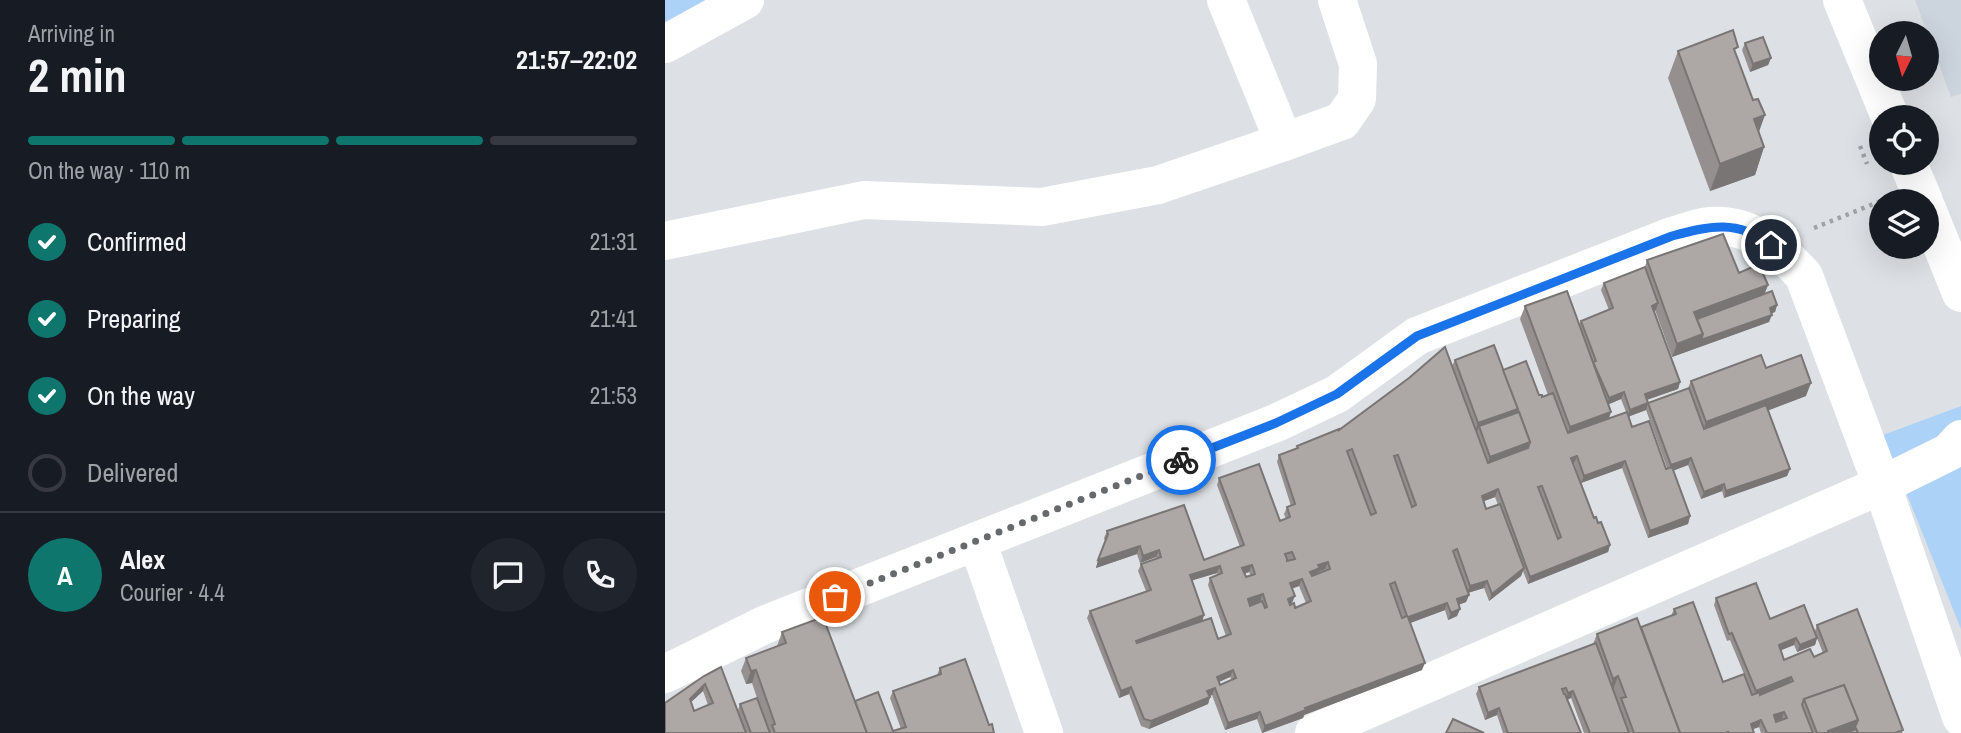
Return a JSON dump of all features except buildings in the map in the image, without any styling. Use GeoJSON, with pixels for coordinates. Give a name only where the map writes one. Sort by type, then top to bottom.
{"type":"FeatureCollection","features":[{"type":"Feature","properties":{"kind":"street"},"geometry":{"type":"LineString","coordinates":[[665,44],[745,0]]}},
{"type":"Feature","properties":{"kind":"street"},"geometry":{"type":"LineString","coordinates":[[1226,0],[1284,142]]}},
{"type":"Feature","properties":{"kind":"street"},"geometry":{"type":"LineString","coordinates":[[665,241],[864,200],[1042,207],[1158,185],[1284,142],[1342,121],[1357,99],[1358,64],[1337,0]]}},
{"type":"Feature","properties":{"kind":"street"},"geometry":{"type":"LineString","coordinates":[[1842,0],[1885,105]]}},
{"type":"Feature","properties":{"kind":"street"},"geometry":{"type":"LineString","coordinates":[[665,674],[764,625],[1276,423],[1337,394],[1417,336],[1672,236],[1709,226],[1734,226],[1761,237],[1785,255],[1804,276],[1882,485],[1961,717]]}},
{"type":"Feature","properties":{"kind":"street"},"geometry":{"type":"LineString","coordinates":[[1939,239],[1961,293]]}},
{"type":"Feature","properties":{"kind":"street"},"geometry":{"type":"LineString","coordinates":[[1314,733],[1356,725],[1882,485],[1949,452],[1961,439]]}},
{"type":"Feature","properties":{"kind":"street"},"geometry":{"type":"LineString","coordinates":[[977,541],[1044,733]]}},
{"type":"Feature","properties":{"kind":"path"},"geometry":{"type":"LineString","coordinates":[[1857,138],[1871,176]]}},
{"type":"Feature","properties":{"kind":"path"},"geometry":{"type":"LineString","coordinates":[[1771,245],[1869,206]]}},
{"type":"Feature","properties":{"kind":"shaded area"},"geometry":{"type":"Polygon","coordinates":[[[665,0],[728,0],[665,34],[665,0]]]}},
{"type":"Feature","properties":{"kind":"shaded area"},"geometry":{"type":"Polygon","coordinates":[[[1915,0],[1961,0],[1961,94],[1951,97],[1939,65],[1939,21],[1923,21],[1915,0]]]}},
{"type":"Feature","properties":{"kind":"shaded area"},"geometry":{"type":"Polygon","coordinates":[[[1961,406],[1961,629],[1883,435],[1961,406]]]}},
{"type":"Feature","properties":{"kind":"way so far"},"geometry":{"type":"LineString","coordinates":[[835,597],[1181,460]]}},
{"type":"Feature","properties":{"kind":"route"},"geometry":{"type":"LineString","coordinates":[[1181,460],[1276,423],[1337,394],[1417,336],[1672,236],[1709,226],[1734,226],[1761,237],[1771,245]]}}]}
